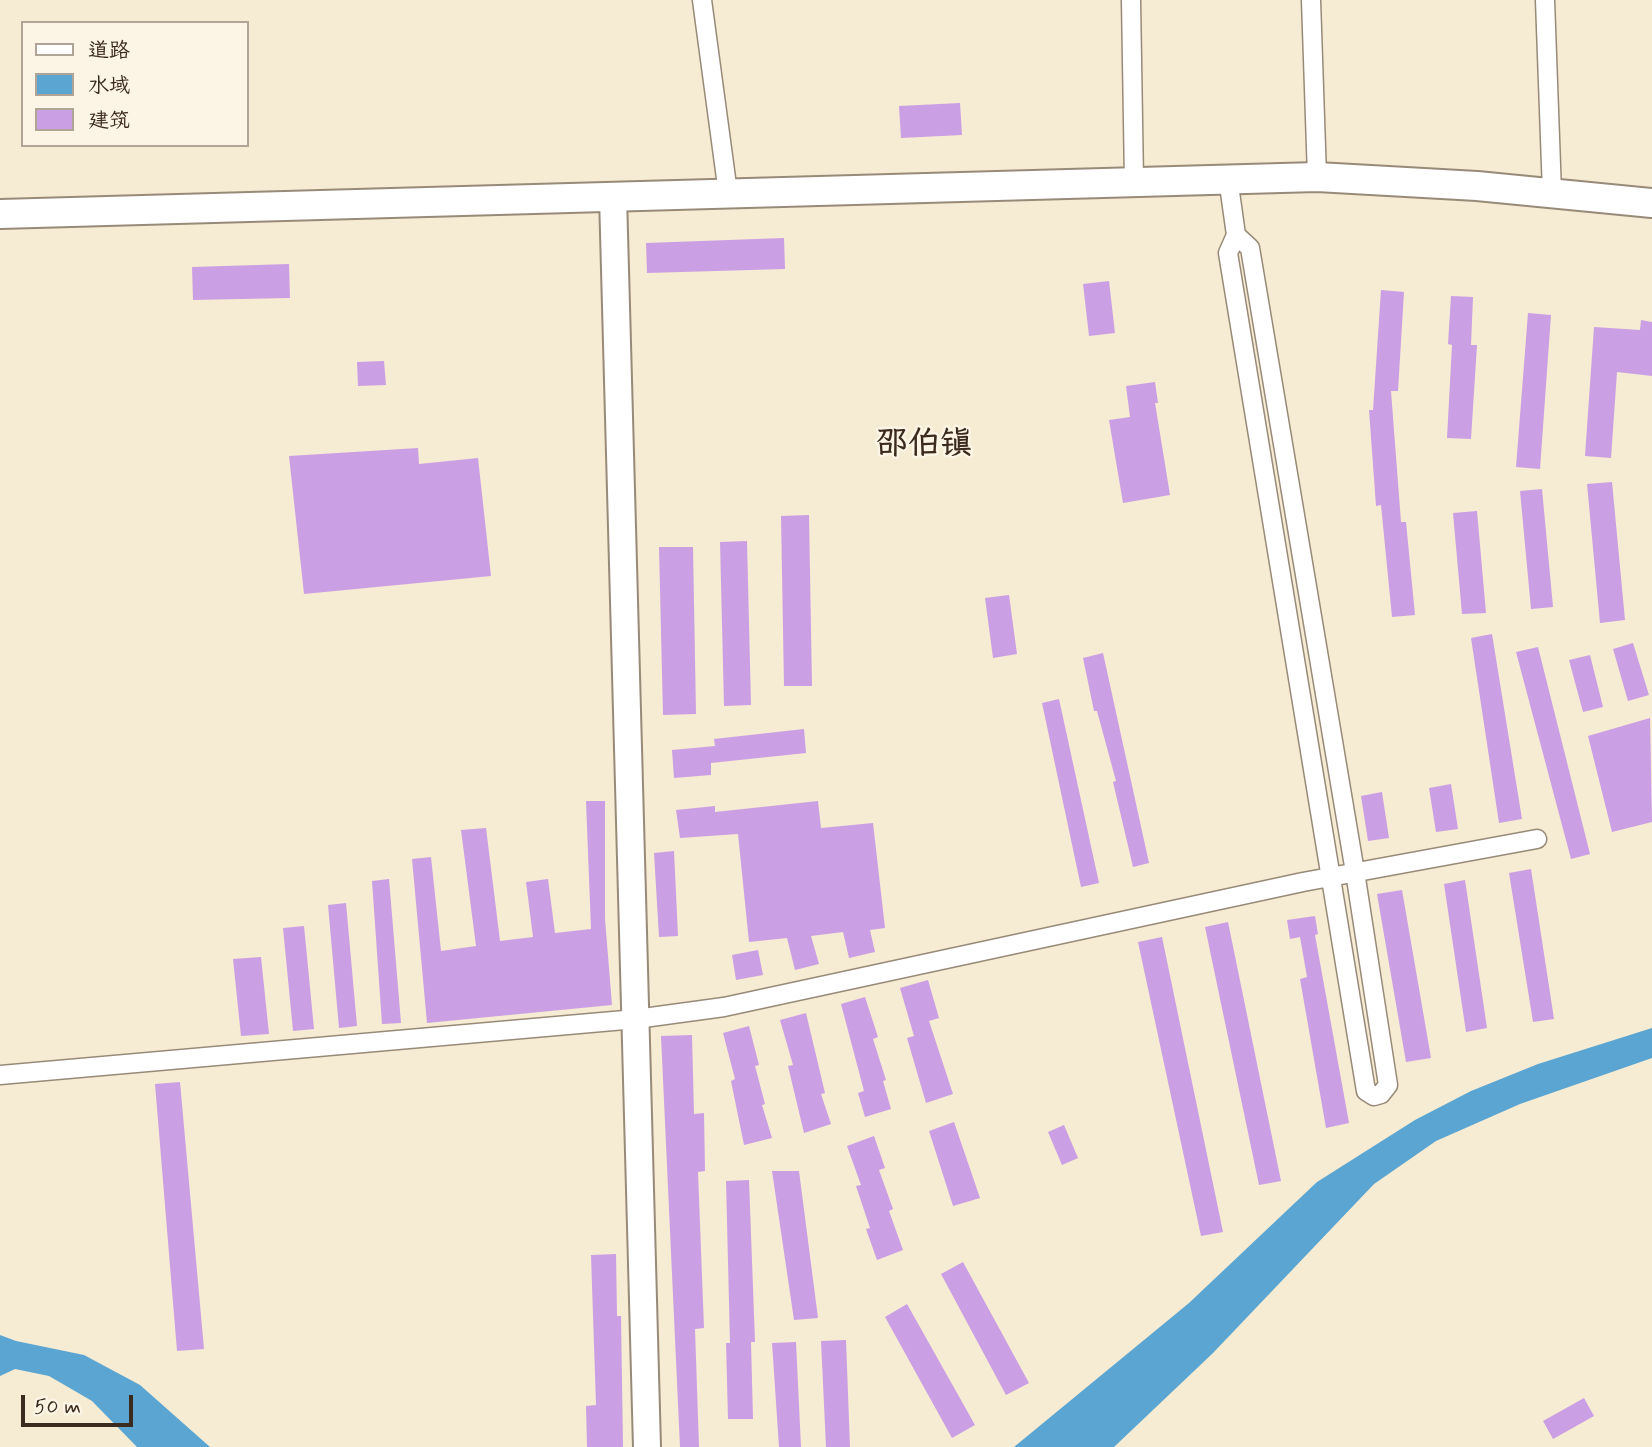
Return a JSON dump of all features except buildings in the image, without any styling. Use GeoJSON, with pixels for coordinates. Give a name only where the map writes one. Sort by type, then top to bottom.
{"type":"FeatureCollection","features":[{"type":"Feature","properties":{"kind":"main road"},"geometry":{"type":"LineString","coordinates":[[0,214],[1317,177],[1369,178],[1652,203]]}},
{"type":"Feature","properties":{"kind":"main road"},"geometry":{"type":"LineString","coordinates":[[613,196],[647,1447]]}},
{"type":"Feature","properties":{"kind":"street"},"geometry":{"type":"LineString","coordinates":[[702,0],[728,192]]}},
{"type":"Feature","properties":{"kind":"street"},"geometry":{"type":"LineString","coordinates":[[1131,0],[1134,181]]}},
{"type":"Feature","properties":{"kind":"street"},"geometry":{"type":"LineString","coordinates":[[1311,0],[1317,177]]}},
{"type":"Feature","properties":{"kind":"street"},"geometry":{"type":"LineString","coordinates":[[1545,0],[1552,193]]}},
{"type":"Feature","properties":{"kind":"street"},"geometry":{"type":"LineString","coordinates":[[1228,178],[1236,235],[1228,253],[1366,1091],[1374,1096],[1384,1091],[1388,1085],[1355,872],[1251,248],[1236,235]]}},
{"type":"Feature","properties":{"kind":"street"},"geometry":{"type":"LineString","coordinates":[[0,1075],[636,1019],[724,1007],[1330,877],[1537,839]]}},
{"type":"Feature","properties":{"kind":"water"},"geometry":{"type":"Polygon","coordinates":[[[1652,1028],[1652,1058],[1520,1104],[1436,1141],[1374,1184],[1213,1353],[1114,1447],[1014,1447],[1189,1303],[1317,1182],[1415,1120],[1471,1091],[1538,1064],[1652,1028]]]}},
{"type":"Feature","properties":{"kind":"water"},"geometry":{"type":"Polygon","coordinates":[[[0,1335],[16,1341],[84,1355],[140,1385],[210,1447],[137,1447],[92,1401],[49,1376],[15,1369],[0,1376],[0,1335]]]}},
{"type":"Feature","properties":{"kind":"district","name":"邵伯镇"},"geometry":{"type":"Point","coordinates":[924,446]}}]}
